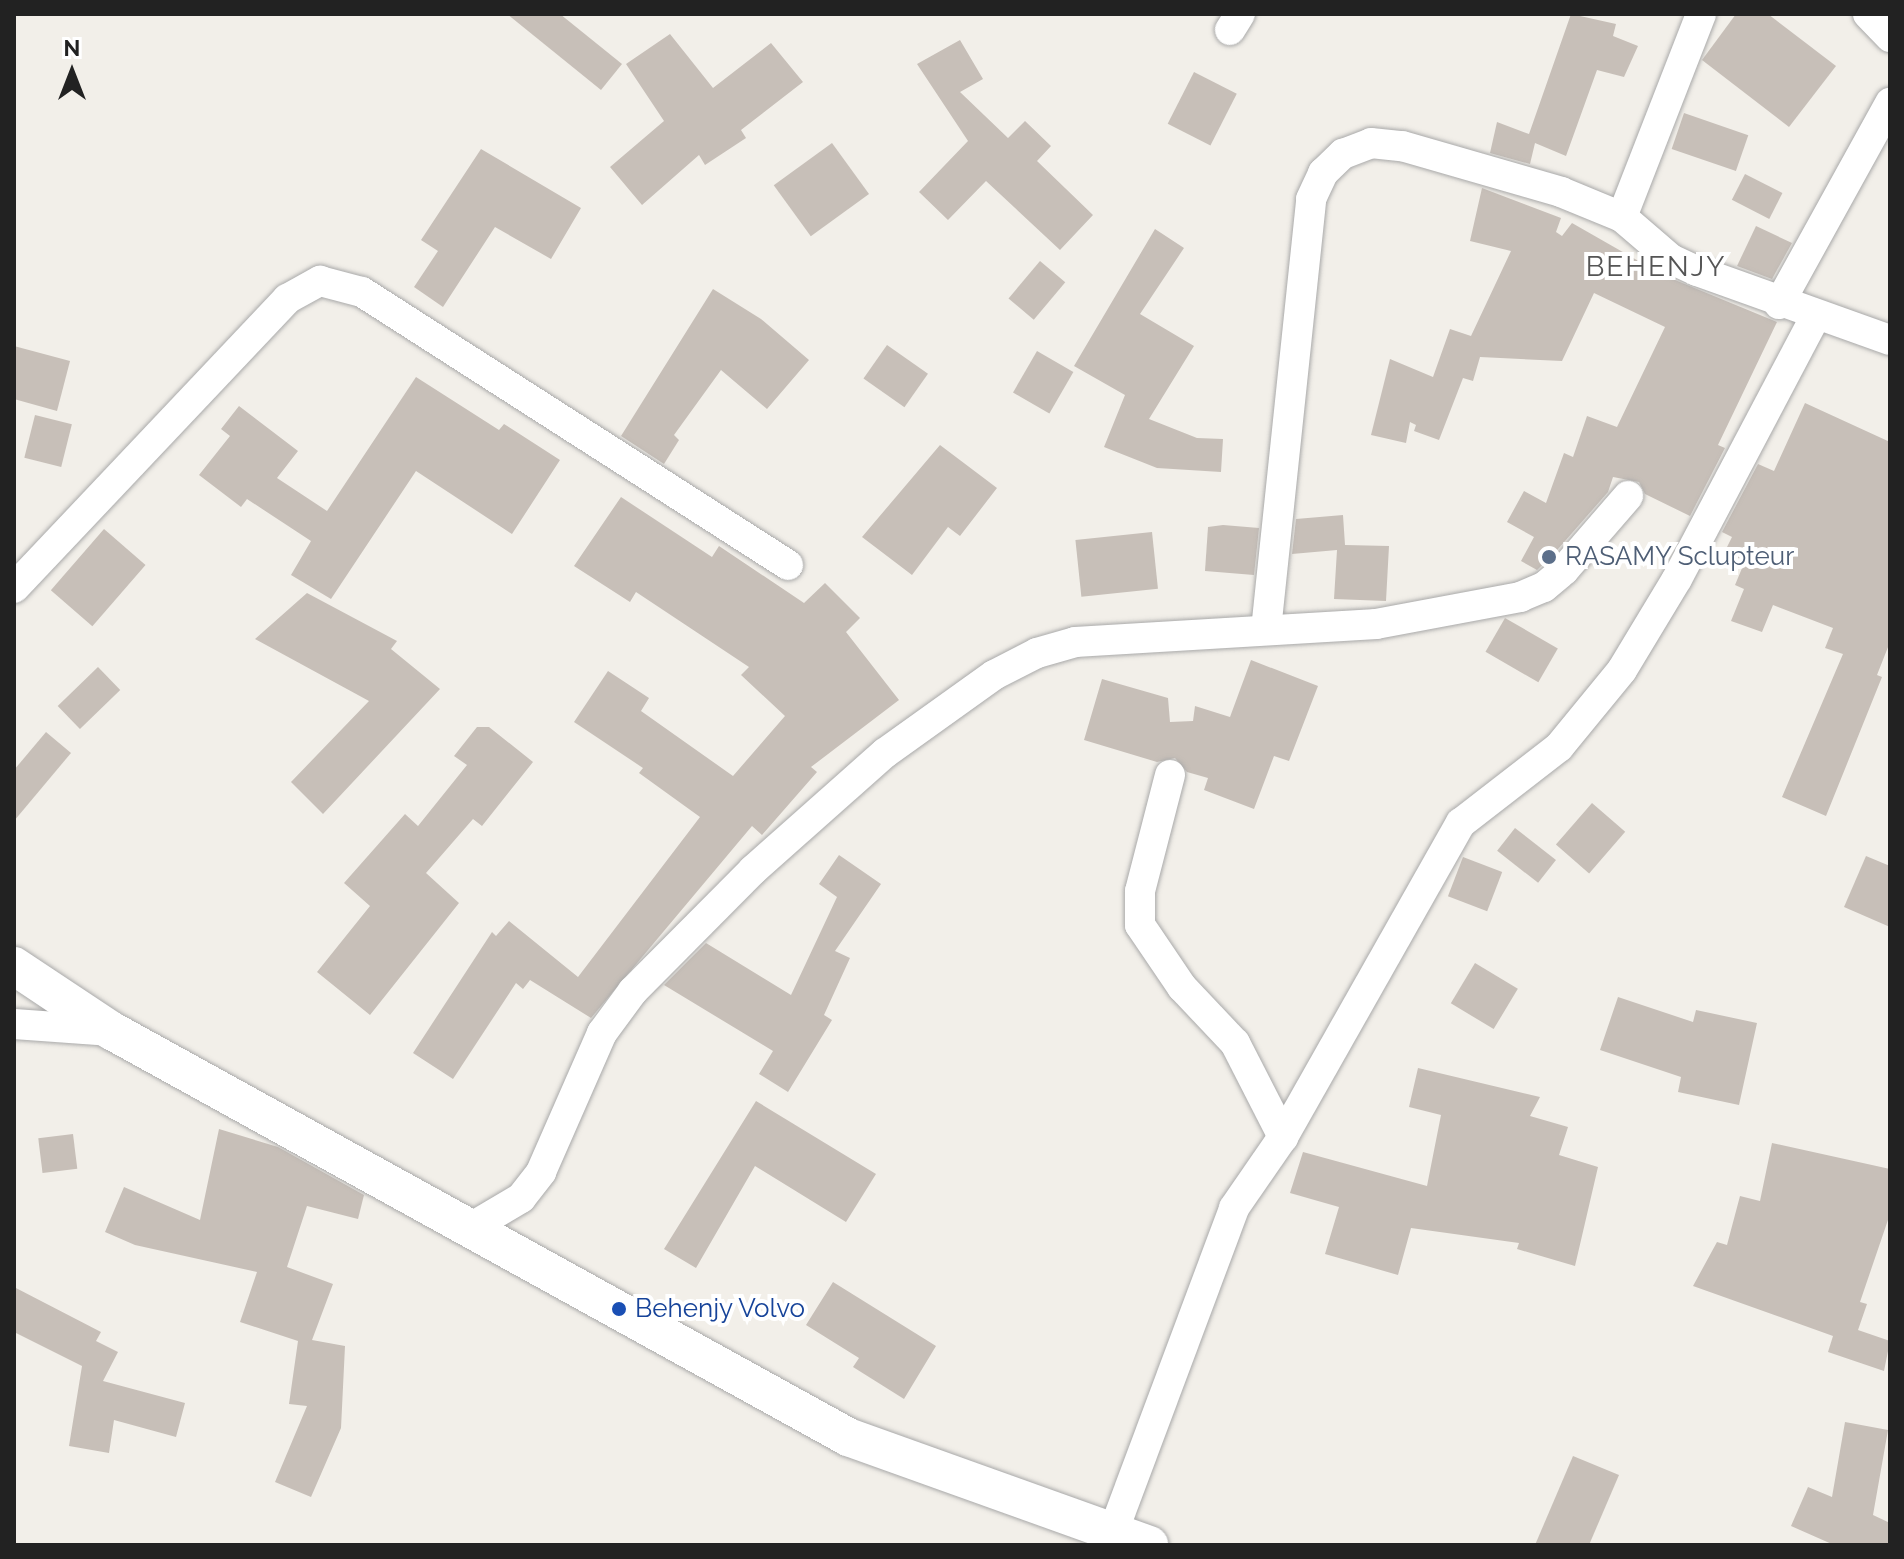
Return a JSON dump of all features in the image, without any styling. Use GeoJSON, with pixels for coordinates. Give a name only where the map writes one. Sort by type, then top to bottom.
{"type":"FeatureCollection","features":[{"type":"Feature","properties":{"kind":"street"},"geometry":{"type":"LineString","coordinates":[[1622,217],[1701,14]]}},
{"type":"Feature","properties":{"kind":"street"},"geometry":{"type":"LineString","coordinates":[[1868,14],[1890,37]]}},
{"type":"Feature","properties":{"kind":"street"},"geometry":{"type":"LineString","coordinates":[[1779,304],[1890,103]]}},
{"type":"Feature","properties":{"kind":"street"},"geometry":{"type":"LineString","coordinates":[[1266,630],[1311,199],[1323,173],[1343,154],[1371,143],[1402,146],[1561,192],[1622,217],[1671,259],[1779,304],[1890,340]]}},
{"type":"Feature","properties":{"kind":"street"},"geometry":{"type":"LineString","coordinates":[[14,588],[287,299],[320,281],[362,292],[788,565]]}},
{"type":"Feature","properties":{"kind":"street"},"geometry":{"type":"LineString","coordinates":[[1112,1535],[1234,1208],[1283,1137],[1461,823],[1559,747],[1622,670],[1816,315]]}},
{"type":"Feature","properties":{"kind":"street"},"geometry":{"type":"LineString","coordinates":[[472,1227],[521,1198],[541,1172],[602,1033],[633,991],[753,870],[941,709],[1037,653],[1075,642],[1432,617],[1520,597],[1564,570],[1628,496]]}},
{"type":"Feature","properties":{"kind":"street"},"geometry":{"type":"LineString","coordinates":[[1170,775],[1140,891],[1140,925],[1182,987],[1235,1043],[1283,1137]]}},
{"type":"Feature","properties":{"kind":"street"},"geometry":{"type":"LineString","coordinates":[[14,966],[112,1031],[472,1227],[612,1311],[848,1437],[1112,1535],[1149,1545]]}},
{"type":"Feature","properties":{"kind":"street"},"geometry":{"type":"LineString","coordinates":[[14,1024],[112,1031]]}},
{"type":"Feature","properties":{"kind":"building"},"geometry":{"type":"Polygon","coordinates":[[[507,14],[560,14],[622,64],[601,90],[507,14]]]}},
{"type":"Feature","properties":{"kind":"building"},"geometry":{"type":"Polygon","coordinates":[[[1571,14],[1616,24],[1613,36],[1638,46],[1624,77],[1597,70],[1566,156],[1535,143],[1530,164],[1490,153],[1497,122],[1529,134],[1571,14]]]}},
{"type":"Feature","properties":{"kind":"building"},"geometry":{"type":"Polygon","coordinates":[[[1736,14],[1768,14],[1836,66],[1789,127],[1702,60],[1736,14]]]}},
{"type":"Feature","properties":{"kind":"building"},"geometry":{"type":"Polygon","coordinates":[[[670,34],[713,88],[771,43],[803,82],[741,130],[746,138],[705,165],[699,155],[642,205],[610,167],[664,121],[626,64],[670,34]]]}},
{"type":"Feature","properties":{"kind":"building"},"geometry":{"type":"Polygon","coordinates":[[[960,40],[983,79],[960,92],[1008,138],[1025,121],[1051,146],[1037,161],[1093,215],[1060,250],[986,181],[948,220],[919,192],[968,141],[917,64],[960,40]]]}},
{"type":"Feature","properties":{"kind":"building"},"geometry":{"type":"Polygon","coordinates":[[[1194,72],[1237,94],[1210,145],[1168,124],[1194,72]]]}},
{"type":"Feature","properties":{"kind":"building"},"geometry":{"type":"Polygon","coordinates":[[[1684,113],[1748,135],[1736,171],[1672,149],[1684,113]]]}},
{"type":"Feature","properties":{"kind":"building"},"geometry":{"type":"Polygon","coordinates":[[[832,143],[869,194],[811,236],[774,185],[832,143]]]}},
{"type":"Feature","properties":{"kind":"building"},"geometry":{"type":"Polygon","coordinates":[[[481,149],[581,208],[551,259],[495,227],[443,307],[414,287],[438,251],[421,240],[481,149]]]}},
{"type":"Feature","properties":{"kind":"building"},"geometry":{"type":"Polygon","coordinates":[[[1745,174],[1782,193],[1769,219],[1732,200],[1745,174]]]}},
{"type":"Feature","properties":{"kind":"building"},"geometry":{"type":"Polygon","coordinates":[[[1482,188],[1561,218],[1556,232],[1562,236],[1572,223],[1663,275],[1777,322],[1718,445],[1725,448],[1690,516],[1645,494],[1639,482],[1613,477],[1608,492],[1537,570],[1521,561],[1534,537],[1507,522],[1524,491],[1546,503],[1564,453],[1573,457],[1587,416],[1617,427],[1665,327],[1594,293],[1562,361],[1480,357],[1473,381],[1463,378],[1439,440],[1414,431],[1416,425],[1410,422],[1406,443],[1371,435],[1390,359],[1433,377],[1450,329],[1471,336],[1511,251],[1470,241],[1482,188]]]}},
{"type":"Feature","properties":{"kind":"building"},"geometry":{"type":"Polygon","coordinates":[[[1756,226],[1792,243],[1772,279],[1737,266],[1756,226]]]}},
{"type":"Feature","properties":{"kind":"building"},"geometry":{"type":"Polygon","coordinates":[[[1155,229],[1184,248],[1140,314],[1194,346],[1149,419],[1197,438],[1223,439],[1221,472],[1157,468],[1104,447],[1125,395],[1074,366],[1155,229]]]}},
{"type":"Feature","properties":{"kind":"building"},"geometry":{"type":"Polygon","coordinates":[[[1040,261],[1065,282],[1034,320],[1009,299],[1040,261]]]}},
{"type":"Feature","properties":{"kind":"building"},"geometry":{"type":"Polygon","coordinates":[[[713,289],[761,319],[809,360],[767,409],[721,370],[674,435],[679,440],[664,464],[621,436],[713,289]]]}},
{"type":"Feature","properties":{"kind":"building"},"geometry":{"type":"Polygon","coordinates":[[[887,345],[928,374],[904,407],[863,379],[887,345]]]}},
{"type":"Feature","properties":{"kind":"building"},"geometry":{"type":"Polygon","coordinates":[[[14,346],[70,361],[57,411],[14,399],[14,346]]]}},
{"type":"Feature","properties":{"kind":"building"},"geometry":{"type":"Polygon","coordinates":[[[1037,351],[1073,372],[1049,414],[1013,393],[1037,351]]]}},
{"type":"Feature","properties":{"kind":"building"},"geometry":{"type":"Polygon","coordinates":[[[416,377],[499,430],[504,424],[560,460],[512,534],[416,471],[331,599],[291,575],[311,541],[247,499],[241,507],[199,475],[230,436],[221,429],[239,406],[298,451],[277,478],[327,511],[416,377]]]}},
{"type":"Feature","properties":{"kind":"building"},"geometry":{"type":"Polygon","coordinates":[[[1805,403],[1890,442],[1890,642],[1877,675],[1882,677],[1826,816],[1782,797],[1843,654],[1825,648],[1833,628],[1773,605],[1762,632],[1731,621],[1744,589],[1735,585],[1745,561],[1725,551],[1732,537],[1722,532],[1758,464],[1774,471],[1805,403]]]}},
{"type":"Feature","properties":{"kind":"building"},"geometry":{"type":"Polygon","coordinates":[[[35,415],[72,424],[61,467],[24,458],[35,415]]]}},
{"type":"Feature","properties":{"kind":"building"},"geometry":{"type":"Polygon","coordinates":[[[940,445],[997,488],[960,536],[948,527],[912,575],[862,537],[940,445]]]}},
{"type":"Feature","properties":{"kind":"building"},"geometry":{"type":"Polygon","coordinates":[[[621,497],[712,557],[719,546],[804,603],[825,583],[860,618],[846,632],[899,700],[811,767],[817,772],[762,835],[752,826],[591,1018],[530,980],[523,989],[516,983],[453,1079],[413,1053],[492,932],[496,936],[509,921],[578,977],[700,817],[639,773],[643,768],[574,722],[608,671],[649,698],[641,711],[733,776],[785,716],[741,675],[749,667],[636,592],[630,602],[574,566],[621,497]]]}},
{"type":"Feature","properties":{"kind":"building"},"geometry":{"type":"Polygon","coordinates":[[[1343,515],[1345,545],[1389,546],[1386,601],[1334,599],[1337,550],[1292,554],[1296,519],[1343,515]]]}},
{"type":"Feature","properties":{"kind":"building"},"geometry":{"type":"Polygon","coordinates":[[[1208,527],[1259,528],[1254,575],[1205,571],[1208,527]]]}},
{"type":"Feature","properties":{"kind":"building"},"geometry":{"type":"Polygon","coordinates":[[[104,529],[146,565],[92,626],[51,590],[104,529]]]}},
{"type":"Feature","properties":{"kind":"building"},"geometry":{"type":"Polygon","coordinates":[[[1152,532],[1158,589],[1081,597],[1075,540],[1152,532]]]}},
{"type":"Feature","properties":{"kind":"building"},"geometry":{"type":"Polygon","coordinates":[[[307,593],[397,641],[391,649],[440,689],[323,814],[291,782],[369,701],[255,639],[307,593]]]}},
{"type":"Feature","properties":{"kind":"building"},"geometry":{"type":"Polygon","coordinates":[[[1505,618],[1558,648],[1538,682],[1486,652],[1505,618]]]}},
{"type":"Feature","properties":{"kind":"building"},"geometry":{"type":"Polygon","coordinates":[[[1251,660],[1318,686],[1289,761],[1274,756],[1254,809],[1204,790],[1208,778],[1187,772],[1175,758],[1157,762],[1084,740],[1102,679],[1168,698],[1170,722],[1193,721],[1195,706],[1230,717],[1251,660]]]}},
{"type":"Feature","properties":{"kind":"building"},"geometry":{"type":"Polygon","coordinates":[[[98,667],[120,690],[80,729],[58,706],[98,667]]]}},
{"type":"Feature","properties":{"kind":"building"},"geometry":{"type":"Polygon","coordinates":[[[477,727],[489,727],[533,762],[482,826],[473,819],[426,873],[459,903],[370,1015],[317,972],[370,906],[344,883],[405,814],[418,826],[467,765],[454,756],[477,727]]]}},
{"type":"Feature","properties":{"kind":"building"},"geometry":{"type":"Polygon","coordinates":[[[46,732],[71,753],[14,821],[14,770],[46,732]]]}},
{"type":"Feature","properties":{"kind":"building"},"geometry":{"type":"Polygon","coordinates":[[[1592,803],[1625,832],[1589,873],[1556,845],[1592,803]]]}},
{"type":"Feature","properties":{"kind":"building"},"geometry":{"type":"Polygon","coordinates":[[[1515,828],[1556,860],[1538,883],[1497,851],[1515,828]]]}},
{"type":"Feature","properties":{"kind":"building"},"geometry":{"type":"Polygon","coordinates":[[[839,855],[881,884],[835,951],[850,958],[824,1015],[832,1020],[788,1092],[759,1074],[773,1051],[664,985],[706,943],[791,995],[837,897],[819,884],[839,855]]]}},
{"type":"Feature","properties":{"kind":"building"},"geometry":{"type":"Polygon","coordinates":[[[1866,856],[1890,866],[1890,927],[1844,907],[1866,856]]]}},
{"type":"Feature","properties":{"kind":"building"},"geometry":{"type":"Polygon","coordinates":[[[1463,857],[1502,872],[1487,911],[1448,896],[1463,857]]]}},
{"type":"Feature","properties":{"kind":"building"},"geometry":{"type":"Polygon","coordinates":[[[1475,963],[1518,989],[1494,1029],[1451,1003],[1475,963]]]}},
{"type":"Feature","properties":{"kind":"building"},"geometry":{"type":"Polygon","coordinates":[[[1618,997],[1693,1022],[1696,1010],[1757,1023],[1739,1105],[1678,1092],[1681,1077],[1600,1050],[1618,997]]]}},
{"type":"Feature","properties":{"kind":"building"},"geometry":{"type":"Polygon","coordinates":[[[1418,1068],[1540,1097],[1530,1116],[1568,1127],[1559,1155],[1598,1167],[1575,1266],[1517,1249],[1519,1243],[1411,1228],[1398,1275],[1325,1254],[1339,1207],[1290,1193],[1303,1152],[1427,1186],[1441,1115],[1409,1107],[1418,1068]]]}},
{"type":"Feature","properties":{"kind":"building"},"geometry":{"type":"Polygon","coordinates":[[[756,1101],[876,1174],[846,1222],[755,1166],[696,1268],[664,1249],[756,1101]]]}},
{"type":"Feature","properties":{"kind":"building"},"geometry":{"type":"Polygon","coordinates":[[[219,1129],[278,1147],[364,1195],[358,1219],[307,1206],[287,1267],[333,1284],[312,1340],[345,1346],[341,1428],[311,1497],[275,1482],[307,1406],[289,1404],[298,1341],[240,1322],[257,1272],[135,1245],[105,1232],[124,1187],[200,1220],[219,1129]]]}},
{"type":"Feature","properties":{"kind":"building"},"geometry":{"type":"Polygon","coordinates":[[[73,1134],[77,1169],[43,1173],[38,1138],[73,1134]]]}},
{"type":"Feature","properties":{"kind":"building"},"geometry":{"type":"Polygon","coordinates":[[[1772,1143],[1890,1169],[1890,1214],[1860,1302],[1867,1304],[1858,1330],[1890,1341],[1884,1371],[1828,1352],[1833,1336],[1693,1286],[1717,1242],[1727,1245],[1740,1196],[1760,1201],[1772,1143]]]}},
{"type":"Feature","properties":{"kind":"building"},"geometry":{"type":"Polygon","coordinates":[[[833,1282],[936,1346],[904,1399],[853,1367],[859,1358],[806,1325],[833,1282]]]}},
{"type":"Feature","properties":{"kind":"building"},"geometry":{"type":"Polygon","coordinates":[[[14,1287],[101,1332],[96,1341],[118,1352],[103,1381],[185,1403],[176,1437],[114,1420],[109,1453],[69,1446],[82,1366],[14,1332],[14,1287]]]}},
{"type":"Feature","properties":{"kind":"building"},"geometry":{"type":"Polygon","coordinates":[[[1845,1422],[1888,1430],[1873,1515],[1890,1523],[1890,1545],[1834,1545],[1791,1526],[1808,1487],[1832,1497],[1845,1422]]]}},
{"type":"Feature","properties":{"kind":"building"},"geometry":{"type":"Polygon","coordinates":[[[1573,1456],[1619,1475],[1589,1545],[1535,1545],[1573,1456]]]}},
{"type":"Feature","properties":{"kind":"place","name":"RASAMY Sclupteur"},"geometry":{"type":"Point","coordinates":[1549,557]}},
{"type":"Feature","properties":{"kind":"place","name":"Behenjy Volvo"},"geometry":{"type":"Point","coordinates":[619,1309]}},
{"type":"Feature","properties":{"kind":"district","name":"BEHENJY"},"geometry":{"type":"Point","coordinates":[1656,267]}}]}
